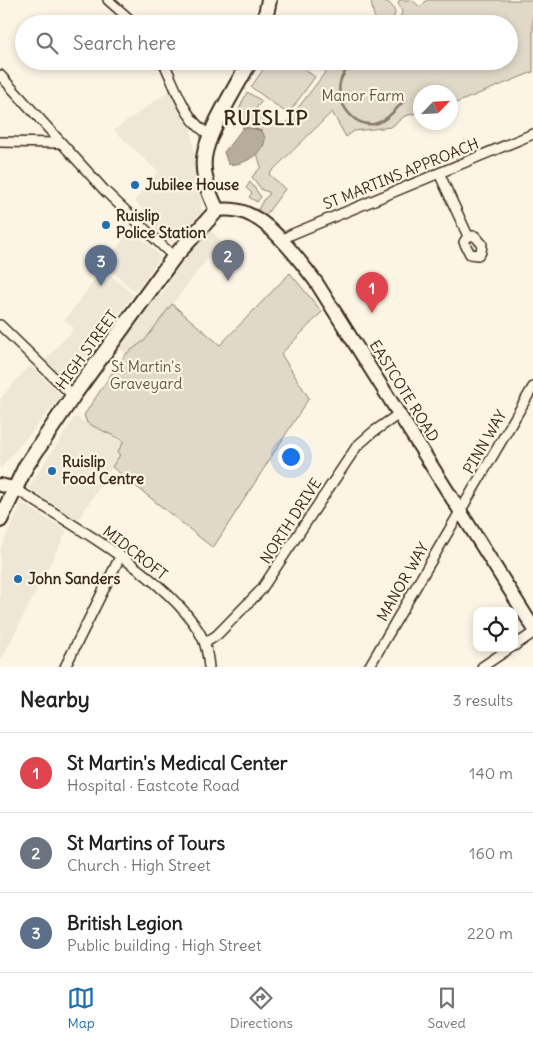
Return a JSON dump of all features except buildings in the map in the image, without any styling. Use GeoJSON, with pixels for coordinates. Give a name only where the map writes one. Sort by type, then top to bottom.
{"type":"FeatureCollection","features":[{"type":"Feature","properties":{"kind":"main road"},"geometry":{"type":"LineString","coordinates":[[266,15],[269,0]]}},
{"type":"Feature","properties":{"kind":"main road"},"geometry":{"type":"LineString","coordinates":[[217,210],[208,190],[204,168],[206,152],[211,135],[245,70]]}},
{"type":"Feature","properties":{"kind":"main road","name":"EASTCOTE ROAD"},"geometry":{"type":"LineString","coordinates":[[217,210],[239,211],[253,216],[281,241],[326,296],[533,627]]}},
{"type":"Feature","properties":{"kind":"main road","name":"HIGH STREET"},"geometry":{"type":"LineString","coordinates":[[0,520],[4,501],[73,396],[174,257],[217,210]]}},
{"type":"Feature","properties":{"kind":"main road"},"geometry":{"type":"LineString","coordinates":[[0,485],[14,488]]}},
{"type":"Feature","properties":{"kind":"street"},"geometry":{"type":"LineString","coordinates":[[108,0],[125,15]]}},
{"type":"Feature","properties":{"kind":"street"},"geometry":{"type":"LineString","coordinates":[[168,70],[195,123],[203,131],[211,135]]}},
{"type":"Feature","properties":{"kind":"street"},"geometry":{"type":"LineString","coordinates":[[0,75],[105,191],[174,257]]}},
{"type":"Feature","properties":{"kind":"street","name":"ST MARTINS APPROACH"},"geometry":{"type":"LineString","coordinates":[[281,241],[290,235],[533,134]]}},
{"type":"Feature","properties":{"kind":"street"},"geometry":{"type":"LineString","coordinates":[[0,142],[60,143]]}},
{"type":"Feature","properties":{"kind":"street"},"geometry":{"type":"LineString","coordinates":[[439,174],[468,236]]}},
{"type":"Feature","properties":{"kind":"street"},"geometry":{"type":"LineString","coordinates":[[0,325],[73,396]]}},
{"type":"Feature","properties":{"kind":"street","name":"PINN WAY"},"geometry":{"type":"LineString","coordinates":[[460,511],[533,387]]}},
{"type":"Feature","properties":{"kind":"street","name":"NORTH DRIVE"},"geometry":{"type":"LineString","coordinates":[[205,643],[217,635],[261,590],[357,446],[372,432],[399,414]]}},
{"type":"Feature","properties":{"kind":"street","name":"MIDCROFT"},"geometry":{"type":"LineString","coordinates":[[14,488],[120,557],[173,602],[194,625],[205,643],[209,667]]}},
{"type":"Feature","properties":{"kind":"street","name":"MANOR WAY"},"geometry":{"type":"LineString","coordinates":[[369,667],[460,511]]}},
{"type":"Feature","properties":{"kind":"street"},"geometry":{"type":"LineString","coordinates":[[66,667],[120,557]]}},
{"type":"Feature","properties":{"kind":"street"},"geometry":{"type":"LineString","coordinates":[[518,643],[533,633]]}},
{"type":"Feature","properties":{"kind":"street"},"geometry":{"type":"LineString","coordinates":[[482,667],[504,652]]}},
{"type":"Feature","properties":{"kind":"shaded area"},"geometry":{"type":"Polygon","coordinates":[[[170,90],[191,130],[202,211],[179,239],[175,239],[172,243],[150,224],[154,220],[134,200],[154,180],[152,178],[158,172],[114,130],[170,90]]]}},
{"type":"Feature","properties":{"kind":"shaded area"},"geometry":{"type":"Polygon","coordinates":[[[243,128],[262,131],[265,138],[264,144],[252,158],[240,163],[228,164],[224,152],[243,128]]]}},
{"type":"Feature","properties":{"kind":"shaded area"},"geometry":{"type":"Polygon","coordinates":[[[132,228],[161,257],[135,292],[105,264],[132,228]]]}},
{"type":"Feature","properties":{"kind":"shaded area"},"geometry":{"type":"Polygon","coordinates":[[[211,231],[221,241],[145,340],[126,354],[119,348],[159,294],[161,295],[181,263],[183,265],[183,261],[211,231]]]}},
{"type":"Feature","properties":{"kind":"shaded area"},"geometry":{"type":"Polygon","coordinates":[[[103,269],[133,295],[68,381],[45,360],[73,330],[72,326],[65,320],[103,269]]]}},
{"type":"Feature","properties":{"kind":"shaded area"},"geometry":{"type":"Polygon","coordinates":[[[30,365],[60,394],[60,398],[0,469],[0,399],[30,365]]]}},
{"type":"Feature","properties":{"kind":"shaded area"},"geometry":{"type":"Polygon","coordinates":[[[75,417],[124,441],[120,455],[78,520],[28,488],[75,417]]]}},
{"type":"Feature","properties":{"kind":"shaded area"},"geometry":{"type":"Polygon","coordinates":[[[22,503],[67,531],[0,662],[0,549],[22,503]]]}},
{"type":"Feature","properties":{"kind":"green space"},"geometry":{"type":"Polygon","coordinates":[[[371,0],[389,3],[392,5],[395,13],[394,15],[374,15],[371,0]]]}},
{"type":"Feature","properties":{"kind":"green space","name":"Manor Farm"},"geometry":{"type":"Polygon","coordinates":[[[400,0],[412,0],[420,7],[427,0],[533,0],[533,72],[458,102],[458,85],[413,85],[413,114],[405,116],[391,127],[354,131],[346,137],[332,112],[269,174],[285,189],[265,216],[257,211],[264,199],[269,195],[269,192],[262,190],[252,177],[261,167],[257,153],[264,145],[258,129],[243,128],[237,114],[247,92],[262,101],[256,108],[275,125],[279,121],[285,125],[327,70],[518,70],[518,15],[401,15],[402,12],[398,2],[400,0]]]}},
{"type":"Feature","properties":{"kind":"green space"},"geometry":{"type":"Polygon","coordinates":[[[263,70],[306,70],[315,77],[288,114],[251,87],[263,70]]]}},
{"type":"Feature","properties":{"kind":"green space"},"geometry":{"type":"Polygon","coordinates":[[[250,182],[261,197],[257,202],[249,197],[252,193],[246,188],[250,182]]]}},
{"type":"Feature","properties":{"kind":"green space","name":"St Martin's Graveyard"},"geometry":{"type":"Polygon","coordinates":[[[290,273],[322,312],[281,354],[309,398],[213,548],[112,467],[120,455],[117,453],[124,441],[87,423],[84,415],[118,364],[126,354],[145,340],[172,304],[220,345],[290,273]]]}},
{"type":"Feature","properties":{"kind":"waterway"},"geometry":{"type":"LineString","coordinates":[[347,70],[342,77],[340,93],[346,110],[358,121],[366,124],[379,122],[395,111],[405,100]]}},
{"type":"Feature","properties":{"kind":"place","name":"Jubilee House"},"geometry":{"type":"Point","coordinates":[135,185]}},
{"type":"Feature","properties":{"kind":"place","name":"Ruislip Police Station"},"geometry":{"type":"Point","coordinates":[106,225]}},
{"type":"Feature","properties":{"kind":"place","name":"St Martins of Tours"},"geometry":{"type":"Point","coordinates":[228,281]}},
{"type":"Feature","properties":{"kind":"place","name":"British Legion"},"geometry":{"type":"Point","coordinates":[101,286]}},
{"type":"Feature","properties":{"kind":"place","name":"St Martin's Medical Center"},"geometry":{"type":"Point","coordinates":[372,313]}},
{"type":"Feature","properties":{"kind":"place","name":"Ruislip Food Centre"},"geometry":{"type":"Point","coordinates":[52,471]}},
{"type":"Feature","properties":{"kind":"place","name":"John Sanders"},"geometry":{"type":"Point","coordinates":[18,579]}},
{"type":"Feature","properties":{"kind":"district","name":"RUISLIP"},"geometry":{"type":"Point","coordinates":[266,118]}}]}
